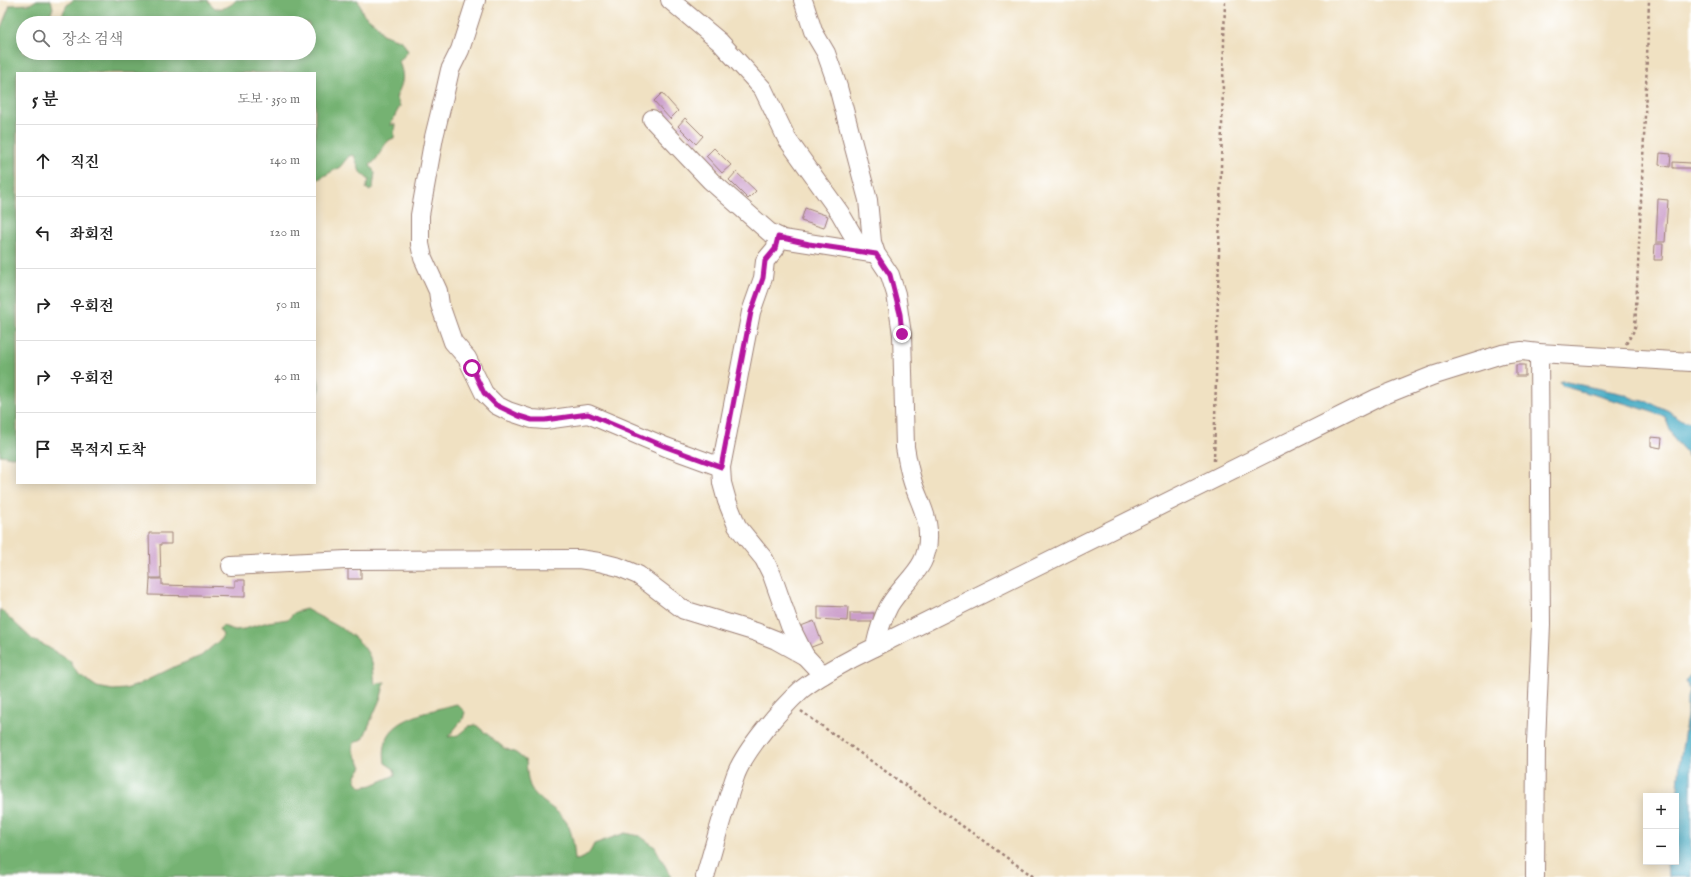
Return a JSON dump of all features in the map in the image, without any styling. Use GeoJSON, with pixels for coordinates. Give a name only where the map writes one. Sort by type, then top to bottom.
{"type":"FeatureCollection","features":[{"type":"Feature","properties":{"kind":"street"},"geometry":{"type":"LineString","coordinates":[[476,0],[460,50],[450,70],[434,137],[420,215],[420,244],[423,258],[438,291],[440,305],[453,342],[467,358],[484,393],[496,405],[508,411],[532,420],[545,420],[588,414],[666,447],[721,467]]}},
{"type":"Feature","properties":{"kind":"street"},"geometry":{"type":"LineString","coordinates":[[670,0],[720,42],[763,89],[787,139],[869,252],[890,275],[900,314],[905,447],[908,464],[925,514],[928,532],[928,546],[924,560],[889,607],[881,623],[875,647]]}},
{"type":"Feature","properties":{"kind":"street"},"geometry":{"type":"LineString","coordinates":[[803,0],[813,30],[826,53],[838,87],[868,200],[872,242],[869,252]]}},
{"type":"Feature","properties":{"kind":"street"},"geometry":{"type":"LineString","coordinates":[[652,119],[711,181],[769,232],[778,237],[809,244],[869,252]]}},
{"type":"Feature","properties":{"kind":"street"},"geometry":{"type":"LineString","coordinates":[[778,237],[775,249],[765,261],[763,278],[751,312],[721,467],[722,483],[727,501],[737,526],[764,559],[772,575],[790,626],[805,656],[823,675]]}},
{"type":"Feature","properties":{"kind":"street"},"geometry":{"type":"LineString","coordinates":[[705,877],[739,768],[747,753],[801,691],[823,675],[875,647],[1377,398],[1432,376],[1502,354],[1522,350],[1539,353],[1691,362]]}},
{"type":"Feature","properties":{"kind":"street"},"geometry":{"type":"LineString","coordinates":[[1535,877],[1536,743],[1541,624],[1539,353]]}},
{"type":"Feature","properties":{"kind":"street"},"geometry":{"type":"LineString","coordinates":[[231,566],[346,560],[579,559],[599,562],[619,567],[638,575],[684,610],[756,632],[776,640],[805,656]]}},
{"type":"Feature","properties":{"kind":"path"},"geometry":{"type":"LineString","coordinates":[[1214,478],[1225,0]]}},
{"type":"Feature","properties":{"kind":"path"},"geometry":{"type":"LineString","coordinates":[[1610,357],[1626,343],[1634,329],[1645,116],[1649,0]]}},
{"type":"Feature","properties":{"kind":"path"},"geometry":{"type":"LineString","coordinates":[[789,703],[1034,877]]}},
{"type":"Feature","properties":{"kind":"green space"},"geometry":{"type":"Polygon","coordinates":[[[37,0],[51,0],[53,8],[49,16],[16,16],[16,60],[316,60],[316,16],[62,16],[67,5],[73,0],[207,0],[215,8],[224,8],[236,0],[358,0],[363,14],[377,25],[382,34],[402,41],[408,51],[399,62],[403,76],[396,97],[400,106],[390,125],[395,124],[394,138],[387,142],[377,158],[370,165],[375,173],[373,187],[370,191],[366,188],[369,180],[360,172],[354,155],[349,156],[340,167],[316,180],[316,72],[16,72],[16,456],[12,457],[0,455],[0,30],[10,5],[30,4],[37,0]]]}},
{"type":"Feature","properties":{"kind":"green space"},"geometry":{"type":"Polygon","coordinates":[[[316,376],[319,381],[318,398],[316,403],[316,376]]]}},
{"type":"Feature","properties":{"kind":"green space"},"geometry":{"type":"Polygon","coordinates":[[[0,609],[33,640],[70,661],[77,673],[97,687],[113,690],[135,686],[176,666],[201,656],[220,640],[223,635],[219,629],[223,626],[235,630],[244,629],[268,622],[288,619],[295,612],[306,609],[345,630],[362,644],[373,665],[375,685],[377,683],[385,682],[381,697],[363,739],[354,743],[353,750],[362,767],[356,775],[356,781],[361,787],[372,785],[395,775],[394,769],[385,763],[384,752],[386,742],[394,728],[417,715],[457,704],[465,712],[463,719],[448,737],[458,735],[469,726],[476,725],[504,748],[516,753],[526,761],[528,780],[533,792],[558,813],[569,827],[574,846],[575,860],[587,855],[594,844],[625,833],[640,836],[655,847],[671,877],[0,877],[0,609]]]}},
{"type":"Feature","properties":{"kind":"water"},"geometry":{"type":"Polygon","coordinates":[[[1562,381],[1624,394],[1634,399],[1649,402],[1669,411],[1678,419],[1691,422],[1691,461],[1685,451],[1673,438],[1665,417],[1627,404],[1562,386],[1560,382],[1562,381]]]}},
{"type":"Feature","properties":{"kind":"water"},"geometry":{"type":"Polygon","coordinates":[[[1691,674],[1691,877],[1668,877],[1667,865],[1679,865],[1679,793],[1676,793],[1687,716],[1687,698],[1689,691],[1686,680],[1691,674]]]}},
{"type":"Feature","properties":{"kind":"building"},"geometry":{"type":"Polygon","coordinates":[[[662,93],[678,111],[670,119],[654,101],[662,93]]]}},
{"type":"Feature","properties":{"kind":"building"},"geometry":{"type":"Polygon","coordinates":[[[685,118],[703,136],[696,144],[678,126],[685,118]]]}},
{"type":"Feature","properties":{"kind":"building"},"geometry":{"type":"Polygon","coordinates":[[[714,148],[731,165],[722,173],[706,156],[714,148]]]}},
{"type":"Feature","properties":{"kind":"building"},"geometry":{"type":"Polygon","coordinates":[[[1660,153],[1671,154],[1670,167],[1659,165],[1660,153]]]}},
{"type":"Feature","properties":{"kind":"building"},"geometry":{"type":"Polygon","coordinates":[[[1673,162],[1691,163],[1691,168],[1673,168],[1673,162]]]}},
{"type":"Feature","properties":{"kind":"building"},"geometry":{"type":"Polygon","coordinates":[[[736,172],[756,191],[748,199],[729,180],[736,172]]]}},
{"type":"Feature","properties":{"kind":"building"},"geometry":{"type":"Polygon","coordinates":[[[1658,199],[1668,200],[1665,242],[1656,242],[1658,199]]]}},
{"type":"Feature","properties":{"kind":"building"},"geometry":{"type":"Polygon","coordinates":[[[805,208],[828,216],[824,228],[801,221],[805,208]]]}},
{"type":"Feature","properties":{"kind":"building"},"geometry":{"type":"Polygon","coordinates":[[[1655,244],[1663,244],[1662,260],[1654,260],[1655,244]]]}},
{"type":"Feature","properties":{"kind":"building"},"geometry":{"type":"Polygon","coordinates":[[[1516,365],[1525,365],[1525,376],[1516,376],[1516,365]]]}},
{"type":"Feature","properties":{"kind":"building"},"geometry":{"type":"Polygon","coordinates":[[[1651,437],[1662,438],[1661,448],[1651,446],[1651,437]]]}},
{"type":"Feature","properties":{"kind":"building"},"geometry":{"type":"Polygon","coordinates":[[[149,533],[171,533],[171,544],[160,544],[161,578],[150,578],[149,533]]]}},
{"type":"Feature","properties":{"kind":"building"},"geometry":{"type":"Polygon","coordinates":[[[348,568],[361,568],[361,579],[348,579],[348,568]]]}},
{"type":"Feature","properties":{"kind":"building"},"geometry":{"type":"Polygon","coordinates":[[[150,579],[162,579],[162,585],[235,587],[235,580],[245,580],[245,597],[149,595],[150,579]]]}},
{"type":"Feature","properties":{"kind":"building"},"geometry":{"type":"Polygon","coordinates":[[[818,606],[848,607],[847,621],[818,619],[818,606]]]}},
{"type":"Feature","properties":{"kind":"building"},"geometry":{"type":"Polygon","coordinates":[[[850,613],[874,613],[874,622],[850,622],[850,613]]]}},
{"type":"Feature","properties":{"kind":"building"},"geometry":{"type":"Polygon","coordinates":[[[814,621],[822,643],[809,648],[801,626],[814,621]]]}},
{"type":"Feature","properties":{"kind":"route"},"geometry":{"type":"LineString","coordinates":[[472,368],[484,393],[496,405],[519,416],[532,420],[545,420],[588,414],[666,447],[721,467],[751,312],[763,278],[765,261],[775,249],[778,237],[809,244],[876,254],[890,275],[896,294],[902,334]]}}]}
